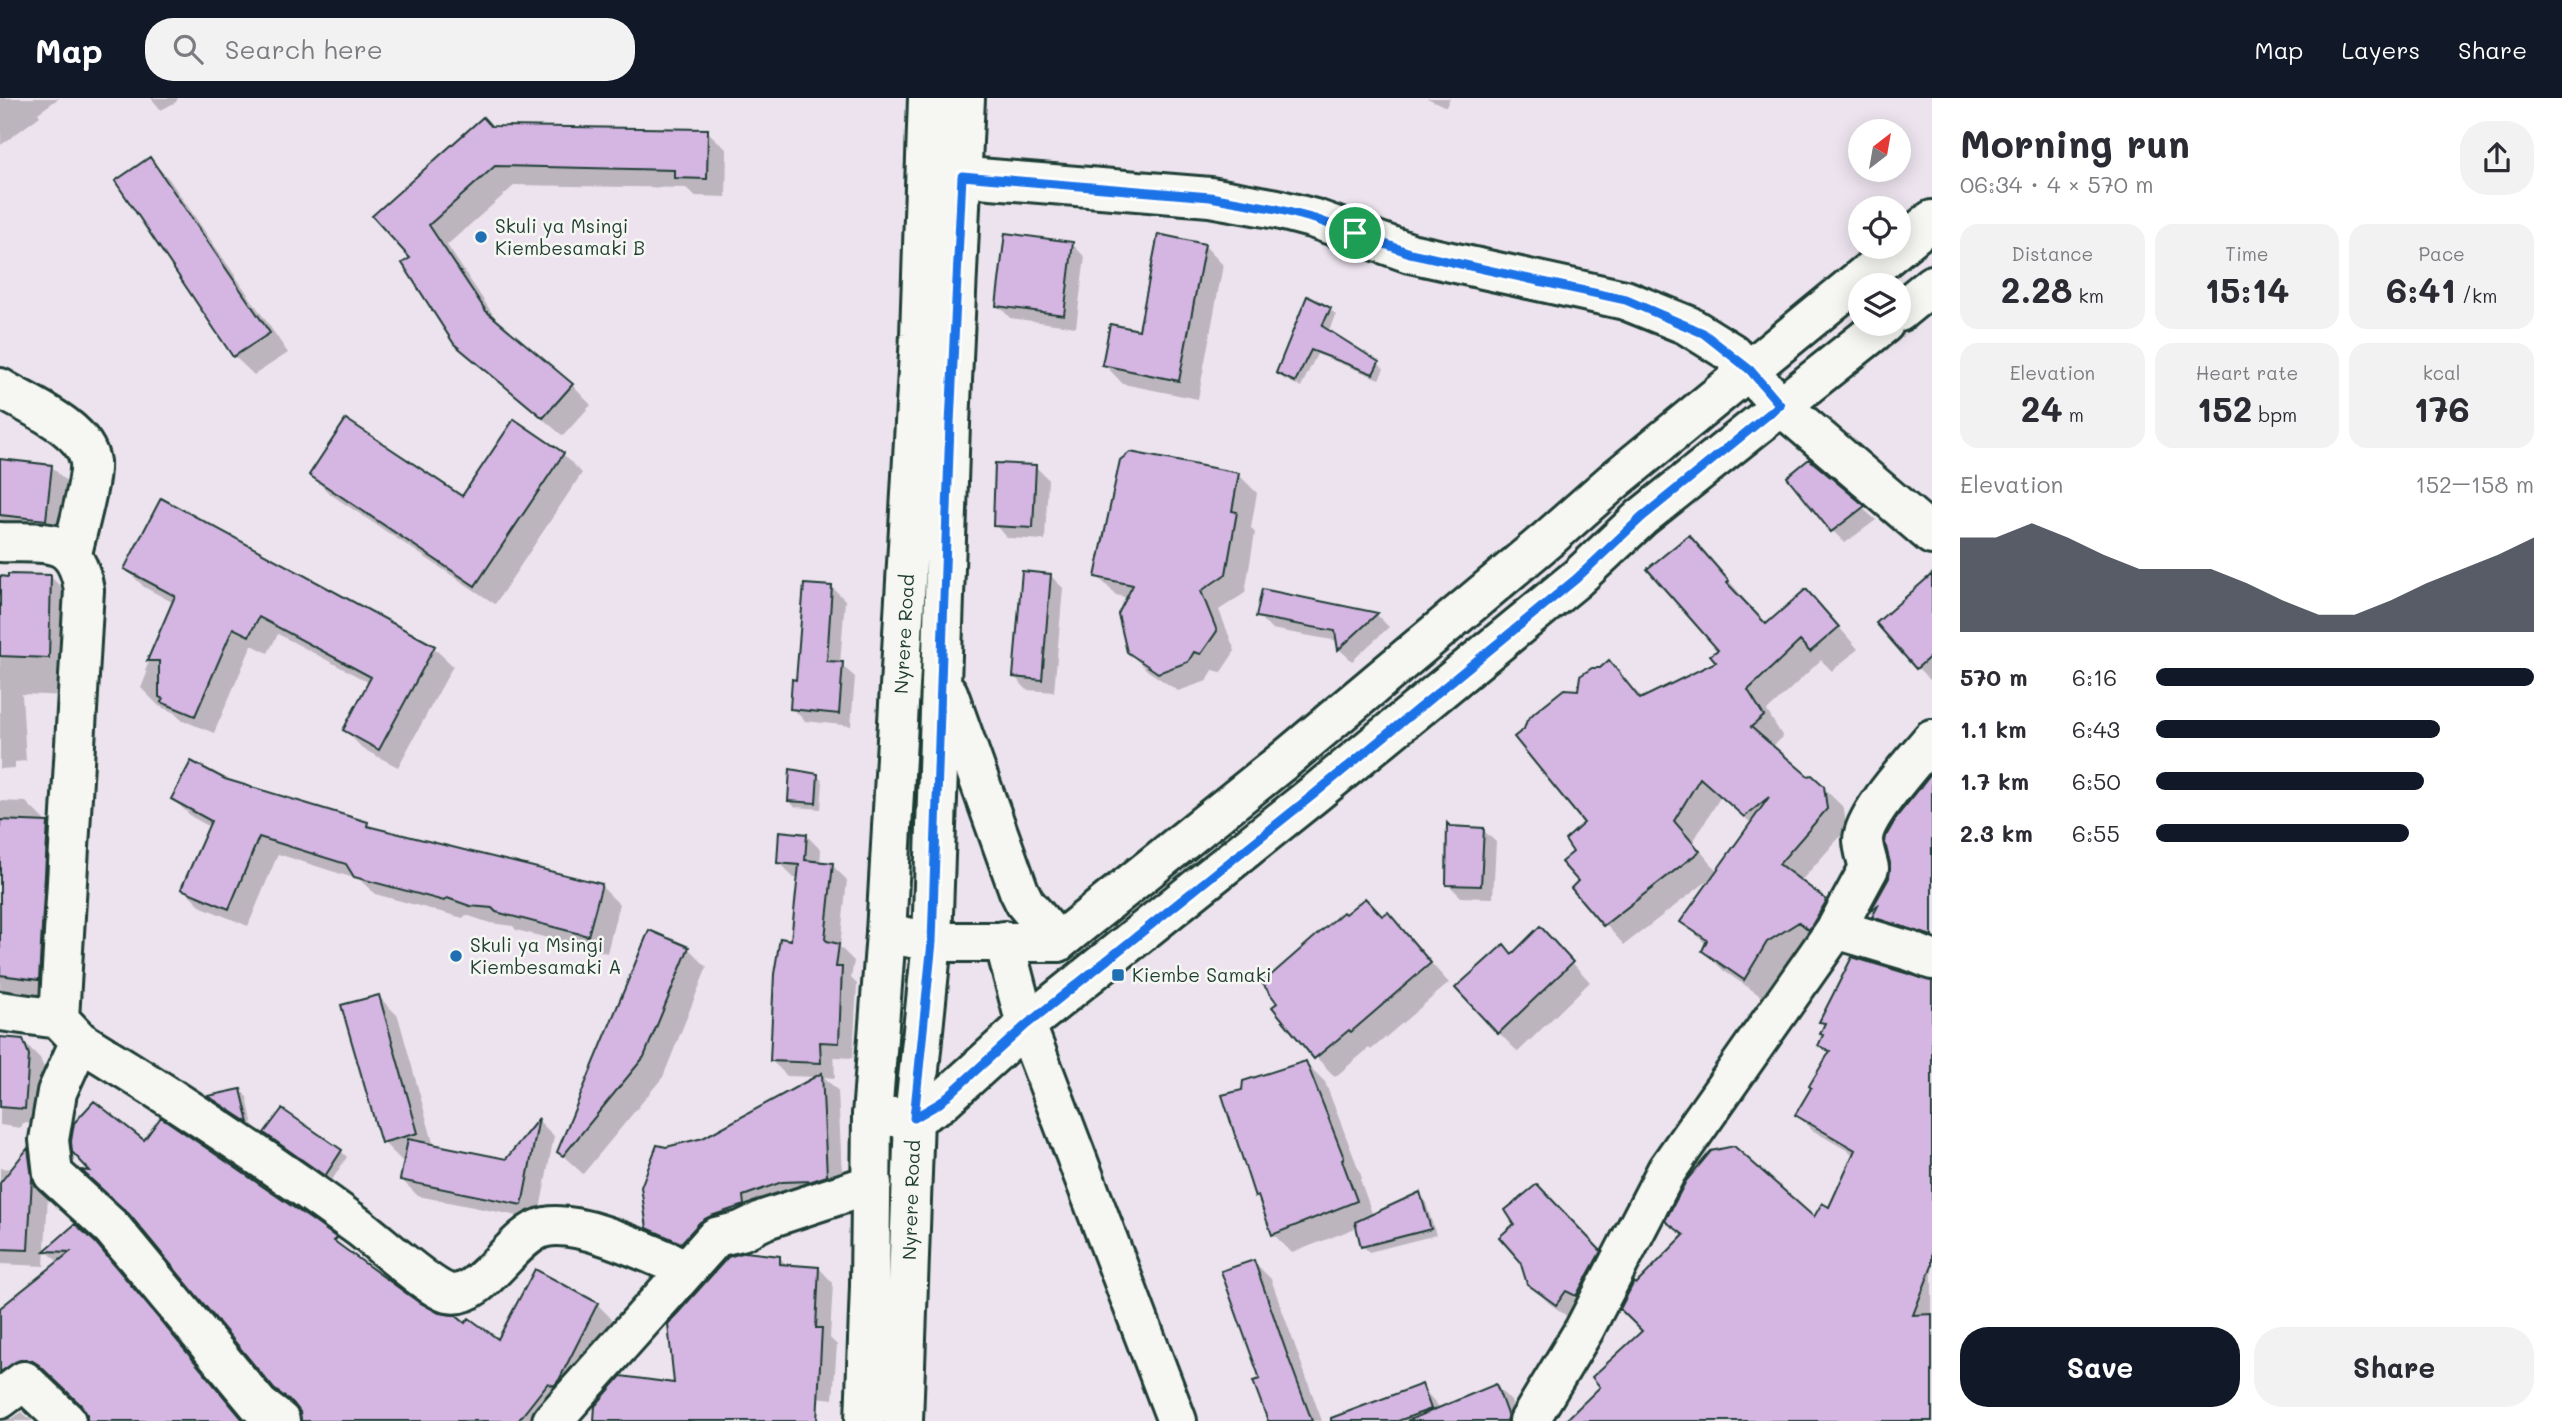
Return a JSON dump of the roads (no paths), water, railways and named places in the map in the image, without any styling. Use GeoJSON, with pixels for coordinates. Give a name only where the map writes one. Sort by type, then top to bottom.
{"type":"FeatureCollection","features":[{"type":"Feature","properties":{"kind":"main road","name":"Nyrere Road"},"geometry":{"type":"LineString","coordinates":[[903,1421],[914,1118],[932,942],[941,675],[943,175],[928,98]]}},
{"type":"Feature","properties":{"kind":"main road","name":"Nyrere Road"},"geometry":{"type":"LineString","coordinates":[[865,1421],[872,1116],[886,933],[920,335],[943,175],[965,98]]}},
{"type":"Feature","properties":{"kind":"main road"},"geometry":{"type":"LineString","coordinates":[[943,175],[1210,197],[1277,209],[1315,219],[1410,253],[1626,300],[1703,333],[1750,370],[1780,405],[1932,535]]}},
{"type":"Feature","properties":{"kind":"main road"},"geometry":{"type":"LineString","coordinates":[[886,933],[932,942],[1058,942],[1287,758],[1616,479],[1932,220]]}},
{"type":"Feature","properties":{"kind":"main road"},"geometry":{"type":"LineString","coordinates":[[1911,302],[1932,285]]}},
{"type":"Feature","properties":{"kind":"main road"},"geometry":{"type":"LineString","coordinates":[[1832,302],[1848,314]]}},
{"type":"Feature","properties":{"kind":"main road"},"geometry":{"type":"LineString","coordinates":[[872,1116],[914,1118],[940,1103],[1026,1025],[1313,795],[1576,579],[1642,517],[1869,336]]}},
{"type":"Feature","properties":{"kind":"main road"},"geometry":{"type":"LineString","coordinates":[[0,388],[66,427],[85,449],[90,463],[72,554]]}},
{"type":"Feature","properties":{"kind":"main road"},"geometry":{"type":"LineString","coordinates":[[1548,539],[1576,579]]}},
{"type":"Feature","properties":{"kind":"main road"},"geometry":{"type":"LineString","coordinates":[[0,542],[60,546],[72,554],[80,570],[84,590],[70,1030],[49,1140],[53,1174],[112,1228],[259,1405],[280,1421]]}},
{"type":"Feature","properties":{"kind":"main road"},"geometry":{"type":"LineString","coordinates":[[941,675],[1019,891],[1025,903],[1058,942]]}},
{"type":"Feature","properties":{"kind":"main road"},"geometry":{"type":"LineString","coordinates":[[1529,1421],[1584,1329],[1667,1170],[1836,929],[1869,867],[1863,840],[1866,826],[1877,807],[1932,739]]}},
{"type":"Feature","properties":{"kind":"main road"},"geometry":{"type":"LineString","coordinates":[[1287,758],[1313,795]]}},
{"type":"Feature","properties":{"kind":"main road"},"geometry":{"type":"LineString","coordinates":[[1836,929],[1932,960]]}},
{"type":"Feature","properties":{"kind":"main road"},"geometry":{"type":"LineString","coordinates":[[1004,941],[1026,1025],[1177,1421]]}},
{"type":"Feature","properties":{"kind":"main road"},"geometry":{"type":"LineString","coordinates":[[0,1011],[70,1030],[174,1098],[447,1293],[458,1294],[475,1287],[532,1231],[548,1226],[568,1226],[602,1236],[687,1269]]}},
{"type":"Feature","properties":{"kind":"main road"},"geometry":{"type":"LineString","coordinates":[[552,1421],[716,1237],[741,1231],[766,1219],[872,1184]]}},
{"type":"Feature","properties":{"kind":"main road"},"geometry":{"type":"LineString","coordinates":[[0,1399],[24,1381],[66,1421]]}},
{"type":"Feature","properties":{"kind":"place","name":"Skuli ya Msingi Kiembesamaki B"},"geometry":{"type":"Point","coordinates":[481,237]}},
{"type":"Feature","properties":{"kind":"place","name":"Skuli ya Msingi Kiembesamaki A"},"geometry":{"type":"Point","coordinates":[456,956]}},
{"type":"Feature","properties":{"kind":"place","name":"Kiembe Samaki"},"geometry":{"type":"Point","coordinates":[1118,975]}}]}
